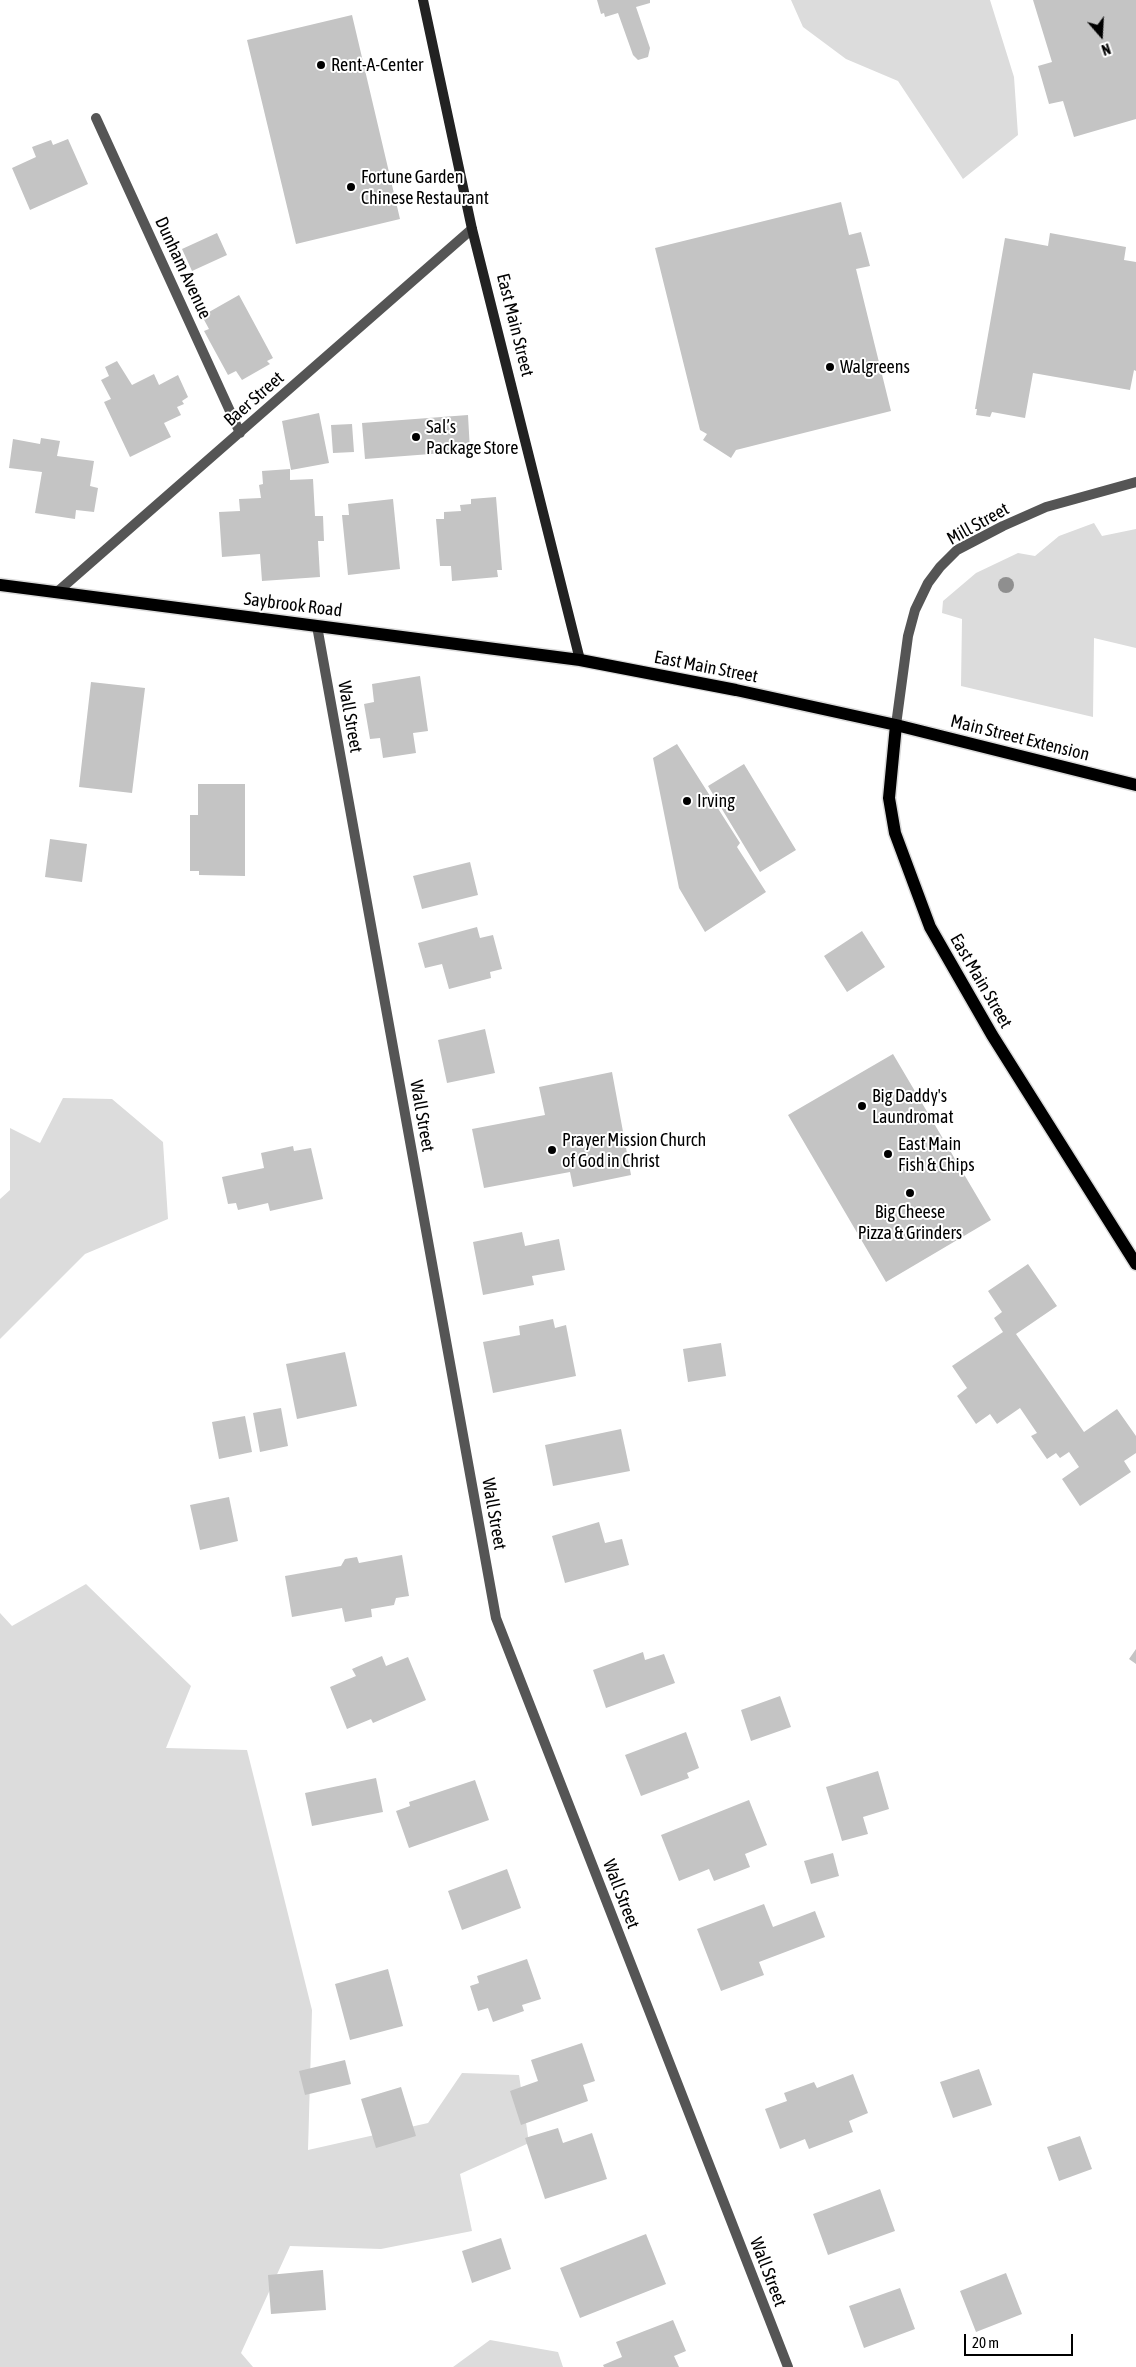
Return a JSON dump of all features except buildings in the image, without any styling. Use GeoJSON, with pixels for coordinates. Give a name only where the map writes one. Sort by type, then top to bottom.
{"type":"FeatureCollection","features":[{"type":"Feature","properties":{"kind":"main road","name":"East Main Street"},"geometry":{"type":"LineString","coordinates":[[423,0],[472,229],[580,660],[736,690],[896,725],[890,798],[892,816],[895,833],[930,927],[992,1035],[1136,1264]]}},
{"type":"Feature","properties":{"kind":"main road","name":"Saybrook Road"},"geometry":{"type":"LineString","coordinates":[[0,585],[580,660]]}},
{"type":"Feature","properties":{"kind":"main road","name":"Main Street Extension"},"geometry":{"type":"LineString","coordinates":[[896,725],[1136,785]]}},
{"type":"Feature","properties":{"kind":"street","name":"Dunham Avenue"},"geometry":{"type":"LineString","coordinates":[[96,118],[240,432]]}},
{"type":"Feature","properties":{"kind":"street","name":"Baer Street"},"geometry":{"type":"LineString","coordinates":[[56,593],[472,229]]}},
{"type":"Feature","properties":{"kind":"street","name":"Mill Street"},"geometry":{"type":"LineString","coordinates":[[896,725],[908,636],[915,610],[928,583],[940,567],[957,550],[1003,526],[1074,498],[1136,482]]}},
{"type":"Feature","properties":{"kind":"street","name":"Wall Street"},"geometry":{"type":"LineString","coordinates":[[317,626],[496,1618],[788,2367]]}},
{"type":"Feature","properties":{"kind":"shaded area"},"geometry":{"type":"Polygon","coordinates":[[[791,0],[990,0],[1014,77],[1018,135],[963,179],[898,81],[846,59],[803,27],[791,0]]]}},
{"type":"Feature","properties":{"kind":"shaded area"},"geometry":{"type":"Polygon","coordinates":[[[1094,523],[1102,536],[1136,529],[1136,648],[1094,638],[1093,717],[961,686],[962,619],[942,613],[943,601],[976,573],[1018,553],[1035,556],[1059,536],[1094,523]]]}},
{"type":"Feature","properties":{"kind":"shaded area"},"geometry":{"type":"Polygon","coordinates":[[[63,1098],[112,1099],[163,1142],[168,1219],[85,1254],[0,1339],[0,1199],[10,1190],[10,1128],[40,1143],[63,1098]]]}},
{"type":"Feature","properties":{"kind":"shaded area"},"geometry":{"type":"Polygon","coordinates":[[[86,1584],[191,1686],[166,1748],[247,1750],[312,2010],[308,2150],[428,2123],[462,2073],[519,2075],[529,2143],[460,2174],[472,2231],[381,2249],[290,2246],[241,2353],[253,2367],[0,2367],[0,1613],[12,1626],[86,1584]]]}},
{"type":"Feature","properties":{"kind":"shaded area"},"geometry":{"type":"Polygon","coordinates":[[[490,2340],[558,2352],[563,2367],[453,2367],[490,2340]]]}},
{"type":"Feature","properties":{"kind":"place","name":"Rent-A-Center"},"geometry":{"type":"Point","coordinates":[321,65]}},
{"type":"Feature","properties":{"kind":"place","name":"Fortune Garden Chinese Restaurant"},"geometry":{"type":"Point","coordinates":[351,187]}},
{"type":"Feature","properties":{"kind":"place","name":"Walgreens"},"geometry":{"type":"Point","coordinates":[830,367]}},
{"type":"Feature","properties":{"kind":"place","name":"Sal’s Package Store"},"geometry":{"type":"Point","coordinates":[416,437]}},
{"type":"Feature","properties":{"kind":"place","name":"Irving"},"geometry":{"type":"Point","coordinates":[687,801]}},
{"type":"Feature","properties":{"kind":"place","name":"Big Daddy's Laundromat"},"geometry":{"type":"Point","coordinates":[862,1106]}},
{"type":"Feature","properties":{"kind":"place","name":"Prayer Mission Church of God in Christ"},"geometry":{"type":"Point","coordinates":[552,1150]}},
{"type":"Feature","properties":{"kind":"place","name":"East Main Fish & Chips"},"geometry":{"type":"Point","coordinates":[888,1154]}},
{"type":"Feature","properties":{"kind":"place","name":"Big Cheese Pizza & Grinders"},"geometry":{"type":"Point","coordinates":[910,1193]}}]}
